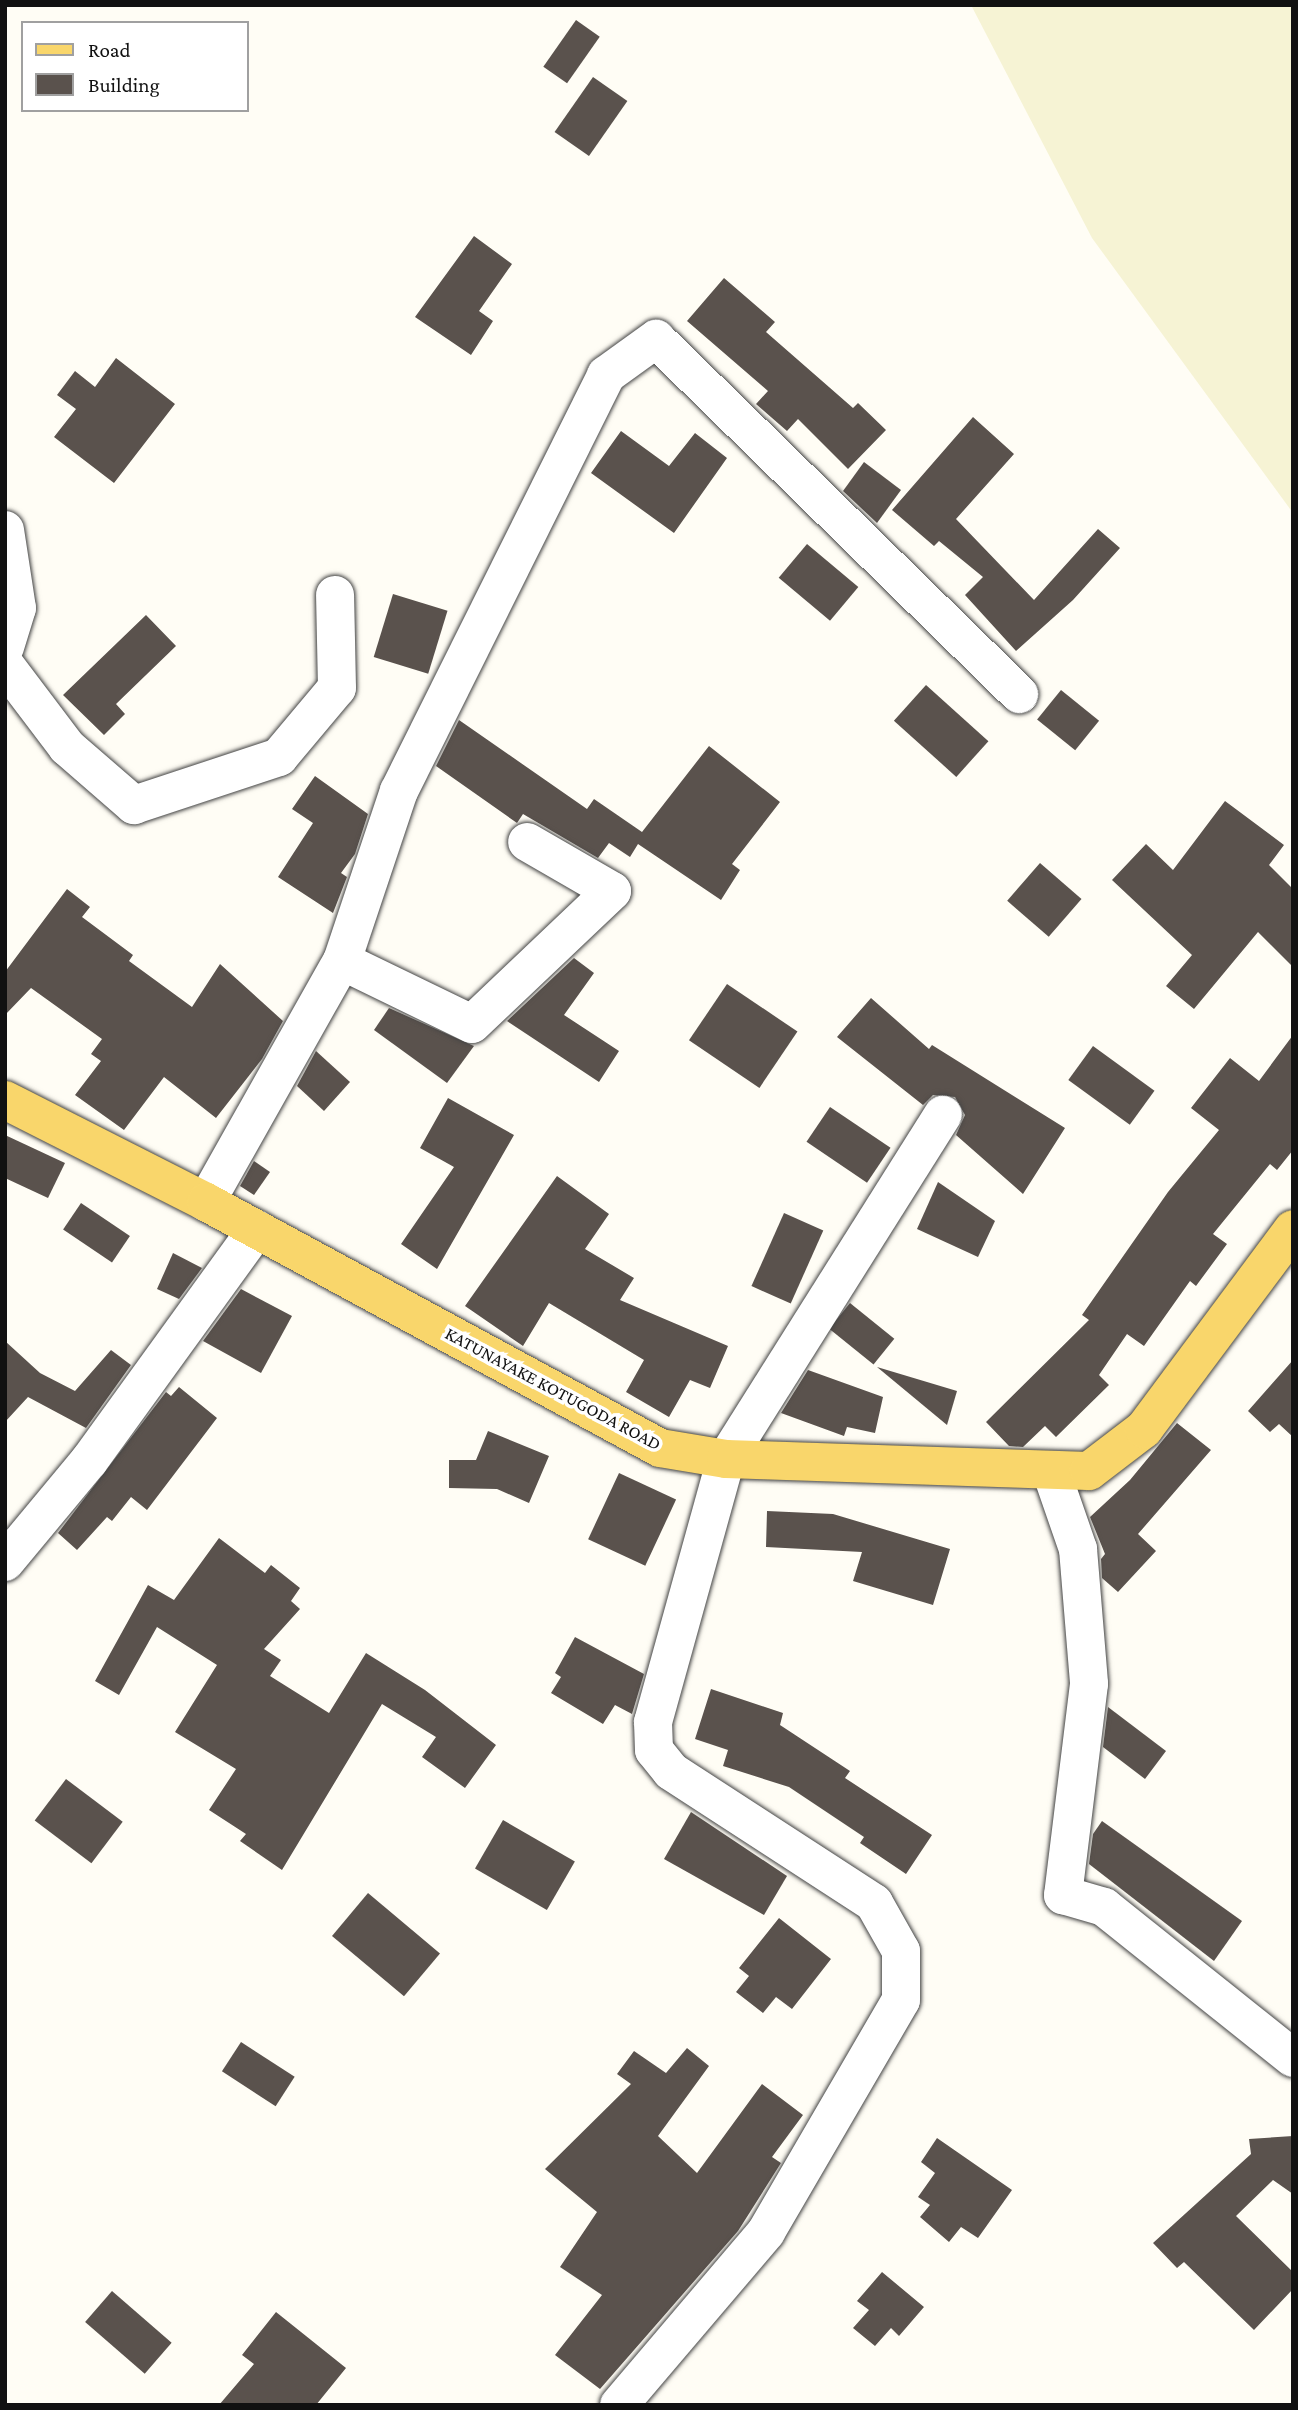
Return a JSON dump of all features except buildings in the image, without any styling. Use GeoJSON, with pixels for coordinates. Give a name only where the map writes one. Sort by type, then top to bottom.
{"type":"FeatureCollection","features":[{"type":"Feature","properties":{"kind":"main road","name":"KATUNAYAKE KOTUGODA ROAD"},"geometry":{"type":"LineString","coordinates":[[5,1100],[257,1229],[660,1448],[726,1459],[1089,1471],[1144,1429],[1293,1229]]}},
{"type":"Feature","properties":{"kind":"street"},"geometry":{"type":"LineString","coordinates":[[206,1202],[342,961],[400,791],[606,375],[656,339],[1019,694]]}},
{"type":"Feature","properties":{"kind":"street"},"geometry":{"type":"LineString","coordinates":[[5,530],[17,608],[5,647]]}},
{"type":"Feature","properties":{"kind":"street"},"geometry":{"type":"LineString","coordinates":[[5,665],[67,747],[134,805],[279,757],[337,688],[335,595]]}},
{"type":"Feature","properties":{"kind":"street"},"geometry":{"type":"LineString","coordinates":[[342,961],[472,1024],[612,891],[527,842]]}},
{"type":"Feature","properties":{"kind":"street"},"geometry":{"type":"LineString","coordinates":[[619,2405],[766,2232],[901,2000],[901,1951],[874,1903],[671,1771],[654,1750],[653,1722],[726,1459],[943,1115]]}},
{"type":"Feature","properties":{"kind":"street"},"geometry":{"type":"LineString","coordinates":[[5,1562],[89,1461],[257,1229]]}},
{"type":"Feature","properties":{"kind":"street"},"geometry":{"type":"LineString","coordinates":[[1051,1471],[1078,1549],[1088,1684],[1063,1895],[1104,1907],[1293,2058]]}},
{"type":"Feature","properties":{"kind":"shaded area"},"geometry":{"type":"Polygon","coordinates":[[[971,5],[1293,5],[1293,513],[1092,238],[971,5]]]}}]}
